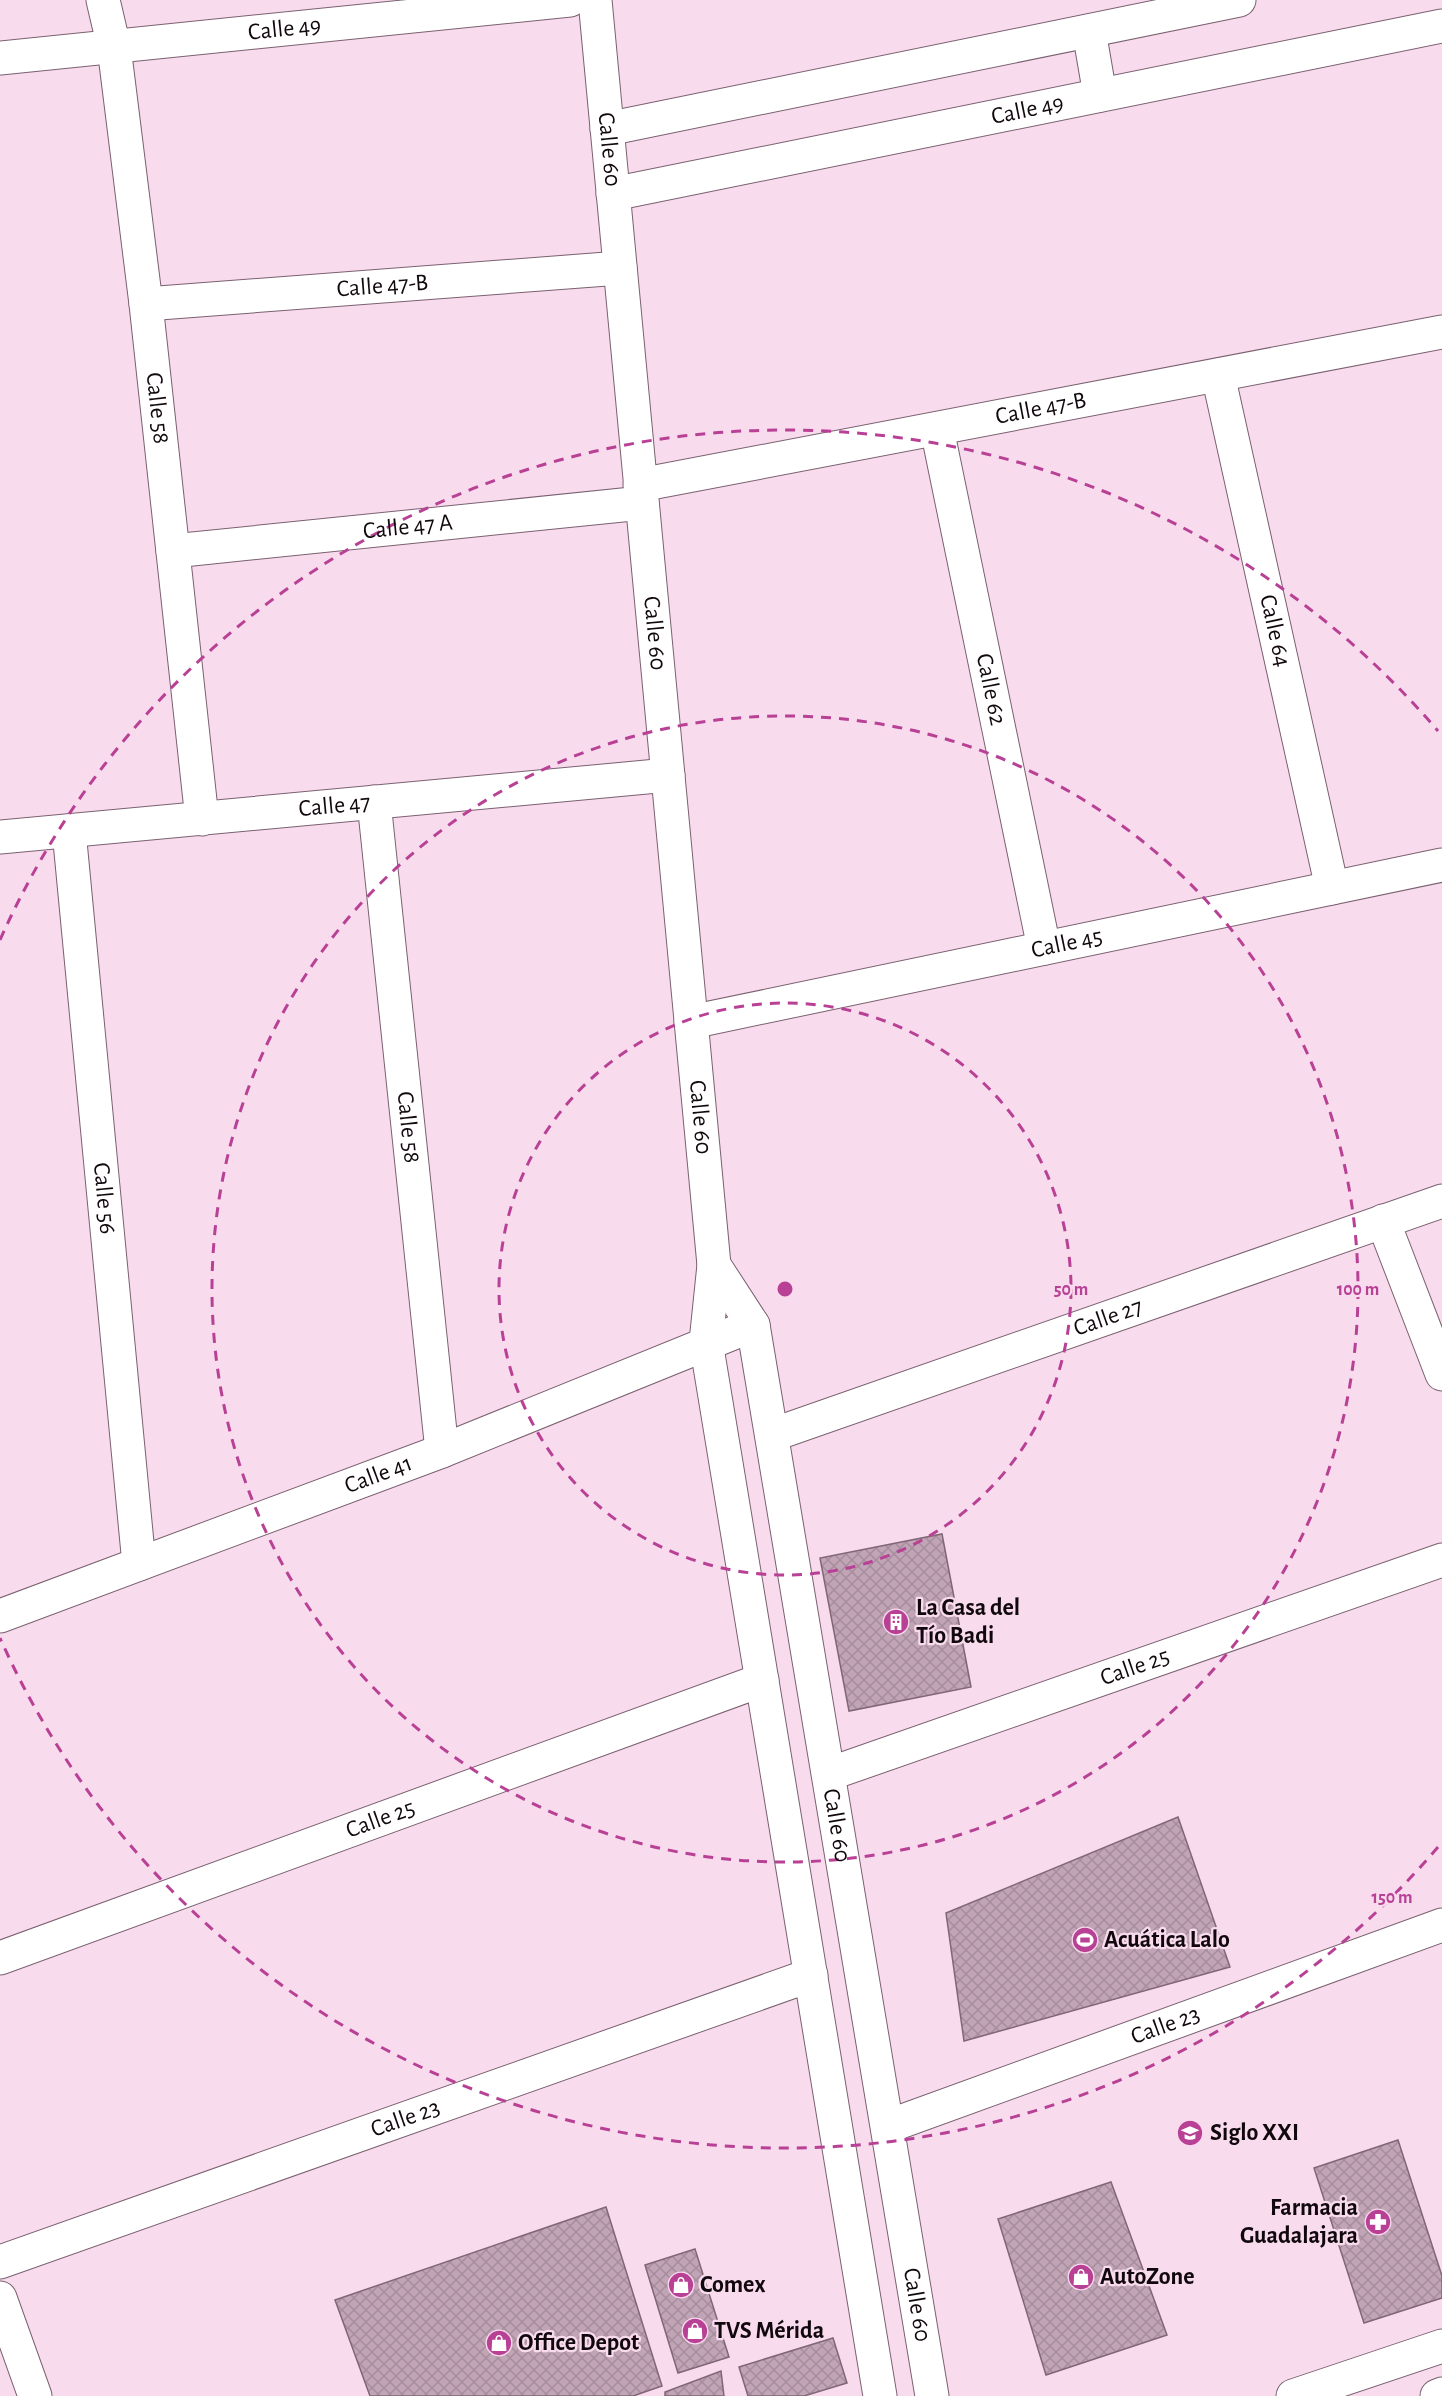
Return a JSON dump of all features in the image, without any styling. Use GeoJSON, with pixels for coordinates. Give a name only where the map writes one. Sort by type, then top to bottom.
{"type":"FeatureCollection","features":[{"type":"Feature","properties":{"kind":"street","name":"Calle 58"},"geometry":{"type":"LineString","coordinates":[[103,0],[114,46],[146,304],[202,819]]}},
{"type":"Feature","properties":{"kind":"street","name":"Calle 49"},"geometry":{"type":"LineString","coordinates":[[0,58],[570,0]]}},
{"type":"Feature","properties":{"kind":"street","name":"Calle 60"},"geometry":{"type":"LineString","coordinates":[[595,0],[714,1265],[706,1342],[880,2396]]}},
{"type":"Feature","properties":{"kind":"street"},"geometry":{"type":"LineString","coordinates":[[607,129],[1239,0]]}},
{"type":"Feature","properties":{"kind":"street","name":"Calle 49"},"geometry":{"type":"LineString","coordinates":[[613,194],[1442,26]]}},
{"type":"Feature","properties":{"kind":"street"},"geometry":{"type":"LineString","coordinates":[[1089,31],[1100,95]]}},
{"type":"Feature","properties":{"kind":"street","name":"Calle 47-B"},"geometry":{"type":"LineString","coordinates":[[146,304],[620,268]]}},
{"type":"Feature","properties":{"kind":"street","name":"Calle 47-B"},"geometry":{"type":"LineString","coordinates":[[641,494],[937,429],[1442,332]]}},
{"type":"Feature","properties":{"kind":"street","name":"Calle 64"},"geometry":{"type":"LineString","coordinates":[[1218,375],[1332,888]]}},
{"type":"Feature","properties":{"kind":"street","name":"Calle 62"},"geometry":{"type":"LineString","coordinates":[[937,429],[1044,948]]}},
{"type":"Feature","properties":{"kind":"street","name":"Calle 47 A"},"geometry":{"type":"LineString","coordinates":[[173,551],[641,494]]}},
{"type":"Feature","properties":{"kind":"street","name":"Calle 47"},"geometry":{"type":"LineString","coordinates":[[0,837],[668,775]]}},
{"type":"Feature","properties":{"kind":"street","name":"Calle 58"},"geometry":{"type":"LineString","coordinates":[[374,802],[442,1451]]}},
{"type":"Feature","properties":{"kind":"street","name":"Calle 56"},"geometry":{"type":"LineString","coordinates":[[69,831],[139,1564]]}},
{"type":"Feature","properties":{"kind":"street","name":"Calle 45"},"geometry":{"type":"LineString","coordinates":[[691,1022],[1442,864]]}},
{"type":"Feature","properties":{"kind":"street","name":"Calle 27"},"geometry":{"type":"LineString","coordinates":[[772,1435],[1442,1202]]}},
{"type":"Feature","properties":{"kind":"street"},"geometry":{"type":"LineString","coordinates":[[1383,1221],[1442,1374]]}},
{"type":"Feature","properties":{"kind":"street","name":"Calle 60"},"geometry":{"type":"LineString","coordinates":[[714,1265],[753,1325],[889,2126],[932,2396]]}},
{"type":"Feature","properties":{"kind":"street","name":"Calle 41"},"geometry":{"type":"LineString","coordinates":[[0,1616],[442,1451],[706,1342],[753,1325]]}},
{"type":"Feature","properties":{"kind":"street","name":"Calle 25"},"geometry":{"type":"LineString","coordinates":[[829,1774],[1442,1560]]}},
{"type":"Feature","properties":{"kind":"street","name":"Calle 25"},"geometry":{"type":"LineString","coordinates":[[0,1958],[762,1680]]}},
{"type":"Feature","properties":{"kind":"street","name":"Calle 23"},"geometry":{"type":"LineString","coordinates":[[889,2126],[1442,1925]]}},
{"type":"Feature","properties":{"kind":"street","name":"Calle 23"},"geometry":{"type":"LineString","coordinates":[[0,2262],[811,1975]]}},
{"type":"Feature","properties":{"kind":"street"},"geometry":{"type":"LineString","coordinates":[[0,2298],[35,2396]]}},
{"type":"Feature","properties":{"kind":"street"},"geometry":{"type":"LineString","coordinates":[[1293,2396],[1442,2346]]}},
{"type":"Feature","properties":{"kind":"street"},"geometry":{"type":"LineString","coordinates":[[1437,2396],[1442,2394]]}},
{"type":"Feature","properties":{"kind":"building","name":"La Casa del Tío Badi"},"geometry":{"type":"Polygon","coordinates":[[[942,1534],[971,1687],[849,1711],[820,1558],[942,1534]]]}},
{"type":"Feature","properties":{"kind":"building","name":"Acuática Lalo"},"geometry":{"type":"Polygon","coordinates":[[[1178,1817],[1230,1967],[964,2041],[946,1913],[1178,1817]]]}},
{"type":"Feature","properties":{"kind":"building","name":"Farmacia Guadalajara"},"geometry":{"type":"Polygon","coordinates":[[[1398,2140],[1442,2276],[1442,2298],[1364,2323],[1314,2168],[1398,2140]]]}},
{"type":"Feature","properties":{"kind":"building","name":"AutoZone"},"geometry":{"type":"Polygon","coordinates":[[[1111,2182],[1167,2335],[1046,2375],[998,2219],[1111,2182]]]}},
{"type":"Feature","properties":{"kind":"building","name":"Office Depot"},"geometry":{"type":"Polygon","coordinates":[[[606,2207],[662,2386],[633,2396],[370,2396],[335,2300],[606,2207]]]}},
{"type":"Feature","properties":{"kind":"building"},"geometry":{"type":"Polygon","coordinates":[[[695,2249],[729,2357],[678,2373],[645,2265],[695,2249]]]}},
{"type":"Feature","properties":{"kind":"building"},"geometry":{"type":"Polygon","coordinates":[[[833,2338],[847,2383],[804,2396],[748,2396],[739,2367],[833,2338]]]}},
{"type":"Feature","properties":{"kind":"building"},"geometry":{"type":"Polygon","coordinates":[[[721,2371],[724,2396],[665,2396],[665,2392],[721,2371]]]}},
{"type":"Feature","properties":{"kind":"place","name":"La Casa del Tío Badi"},"geometry":{"type":"Point","coordinates":[896,1622]}},
{"type":"Feature","properties":{"kind":"place","name":"Acuática Lalo"},"geometry":{"type":"Point","coordinates":[1085,1940]}},
{"type":"Feature","properties":{"kind":"place","name":"Siglo XXI"},"geometry":{"type":"Point","coordinates":[1190,2133]}},
{"type":"Feature","properties":{"kind":"place","name":"Farmacia Guadalajara"},"geometry":{"type":"Point","coordinates":[1378,2222]}},
{"type":"Feature","properties":{"kind":"place","name":"AutoZone"},"geometry":{"type":"Point","coordinates":[1081,2277]}},
{"type":"Feature","properties":{"kind":"place","name":"Comex"},"geometry":{"type":"Point","coordinates":[681,2285]}},
{"type":"Feature","properties":{"kind":"place","name":"TVS Mérida"},"geometry":{"type":"Point","coordinates":[695,2331]}},
{"type":"Feature","properties":{"kind":"place","name":"Office Depot"},"geometry":{"type":"Point","coordinates":[499,2343]}}]}
